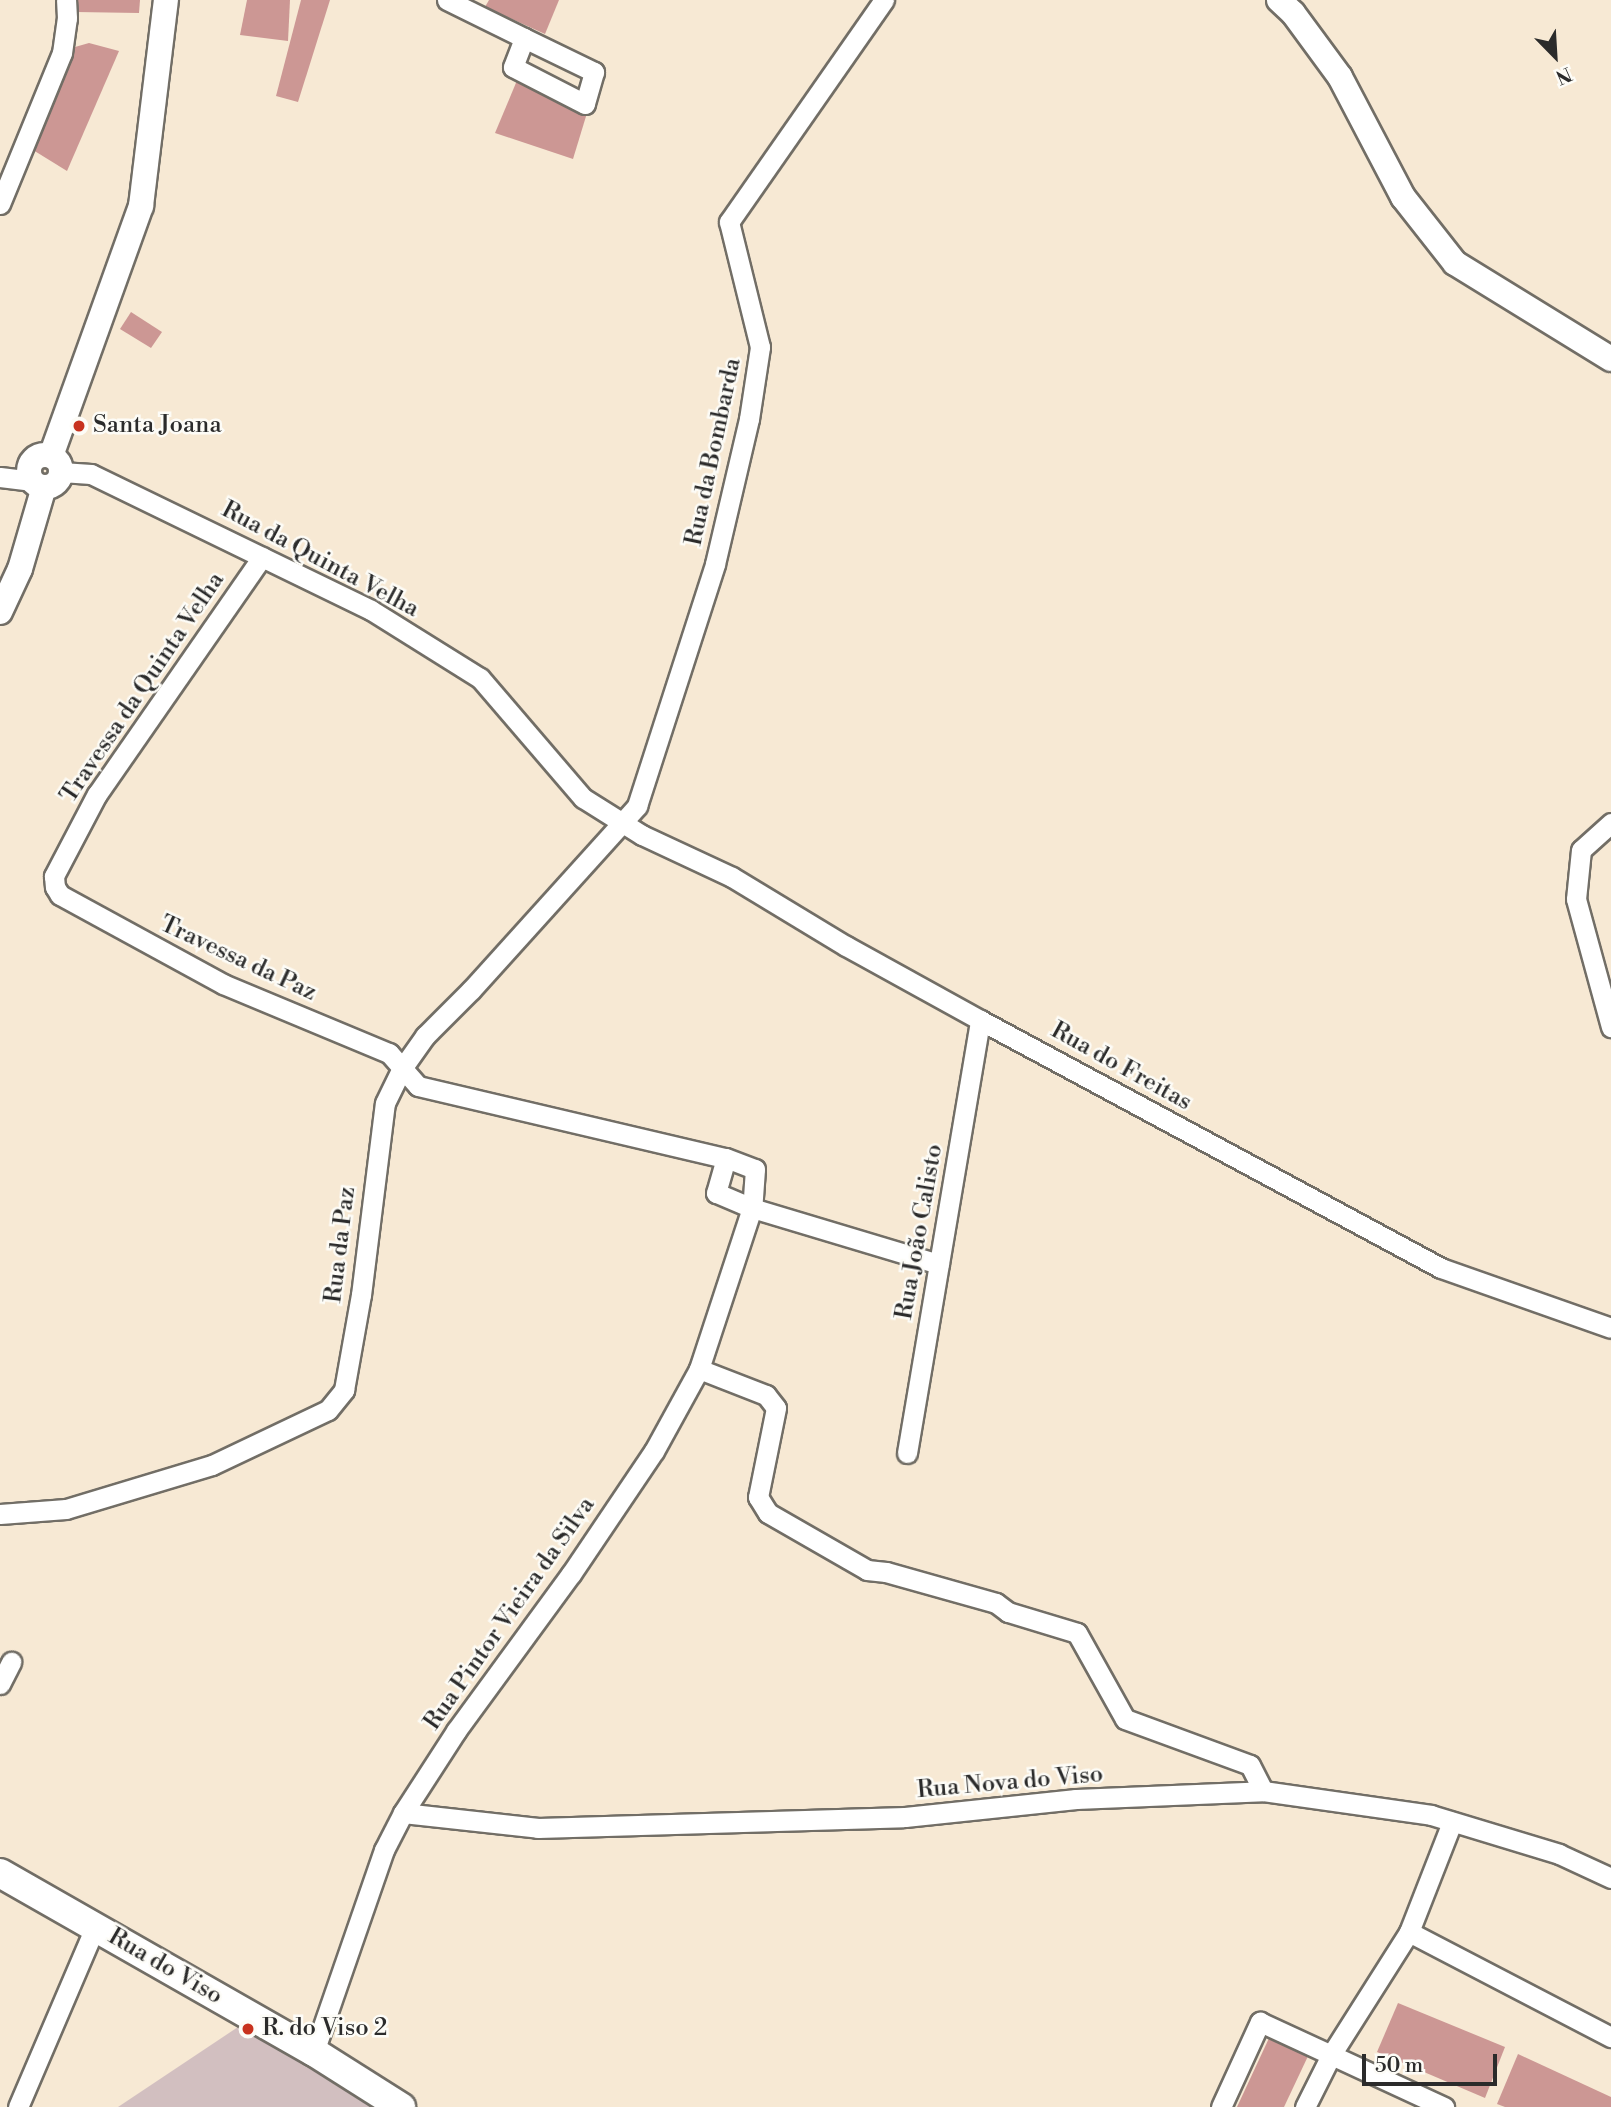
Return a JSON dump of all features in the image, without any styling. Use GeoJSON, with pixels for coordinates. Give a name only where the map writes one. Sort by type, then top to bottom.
{"type":"FeatureCollection","features":[{"type":"Feature","properties":{"kind":"main road","name":"Rua do Viso"},"geometry":{"type":"LineString","coordinates":[[0,1873],[314,2052],[401,2107]]}},
{"type":"Feature","properties":{"kind":"street"},"geometry":{"type":"LineString","coordinates":[[0,204],[62,53],[67,18],[66,0]]}},
{"type":"Feature","properties":{"kind":"street"},"geometry":{"type":"LineString","coordinates":[[0,612],[20,569],[47,474],[141,206],[166,0]]}},
{"type":"Feature","properties":{"kind":"street"},"geometry":{"type":"LineString","coordinates":[[447,0],[524,38]]}},
{"type":"Feature","properties":{"kind":"street","name":"Rua da Bombarda"},"geometry":{"type":"LineString","coordinates":[[621,821],[637,806],[715,564],[749,419],[760,346],[729,222],[884,0]]}},
{"type":"Feature","properties":{"kind":"street"},"geometry":{"type":"LineString","coordinates":[[1279,0],[1293,13],[1340,77],[1403,197],[1455,263],[1611,359]]}},
{"type":"Feature","properties":{"kind":"street","name":"Rua da Quinta Velha"},"geometry":{"type":"LineString","coordinates":[[0,477],[91,474],[371,610],[480,678],[583,798],[621,821]]}},
{"type":"Feature","properties":{"kind":"street","name":"Travessa da Quinta Velha"},"geometry":{"type":"LineString","coordinates":[[55,887],[54,876],[97,794],[262,557]]}},
{"type":"Feature","properties":{"kind":"street","name":"Rua do Freitas"},"geometry":{"type":"LineString","coordinates":[[621,821],[642,835],[732,877],[846,946],[1441,1268],[1611,1328]]}},
{"type":"Feature","properties":{"kind":"street","name":"Rua da Paz"},"geometry":{"type":"LineString","coordinates":[[0,1514],[66,1509],[198,1469],[328,1410],[344,1390],[361,1295],[385,1103],[401,1070],[425,1036],[471,990],[621,821]]}},
{"type":"Feature","properties":{"kind":"street"},"geometry":{"type":"LineString","coordinates":[[1611,823],[1581,850],[1576,899],[1611,1027]]}},
{"type":"Feature","properties":{"kind":"street","name":"Travessa da Paz"},"geometry":{"type":"LineString","coordinates":[[55,887],[60,895],[223,984],[389,1053],[401,1070],[418,1086],[726,1158]]}},
{"type":"Feature","properties":{"kind":"street","name":"Rua João Calisto"},"geometry":{"type":"LineString","coordinates":[[907,1452],[981,1020]]}},
{"type":"Feature","properties":{"kind":"street"},"geometry":{"type":"LineString","coordinates":[[726,1158],[716,1193],[752,1208],[939,1264]]}},
{"type":"Feature","properties":{"kind":"street","name":"Rua Pintor Vieira da Silva"},"geometry":{"type":"LineString","coordinates":[[314,2052],[384,1850],[403,1813],[456,1731],[571,1574],[654,1451],[699,1369],[752,1208],[755,1169],[726,1158]]}},
{"type":"Feature","properties":{"kind":"street"},"geometry":{"type":"LineString","coordinates":[[699,1369],[766,1395],[776,1408],[758,1497],[768,1513],[867,1570],[886,1572],[996,1603],[1008,1612],[1077,1633],[1125,1718],[1250,1765],[1263,1791]]}},
{"type":"Feature","properties":{"kind":"street"},"geometry":{"type":"LineString","coordinates":[[0,1684],[11,1662]]}},
{"type":"Feature","properties":{"kind":"street","name":"Rua Nova do Viso"},"geometry":{"type":"LineString","coordinates":[[403,1813],[538,1828],[565,1828],[905,1818],[1076,1799],[1263,1791],[1431,1815],[1559,1854],[1611,1878]]}},
{"type":"Feature","properties":{"kind":"street"},"geometry":{"type":"LineString","coordinates":[[1305,2107],[1331,2055],[1409,1932],[1452,1822]]}},
{"type":"Feature","properties":{"kind":"street"},"geometry":{"type":"LineString","coordinates":[[18,2107],[95,1927]]}},
{"type":"Feature","properties":{"kind":"street"},"geometry":{"type":"LineString","coordinates":[[1409,1932],[1611,2037]]}},
{"type":"Feature","properties":{"kind":"street"},"geometry":{"type":"LineString","coordinates":[[1222,2107],[1260,2022],[1444,2107]]}},
{"type":"Feature","properties":{"kind":"shaded area"},"geometry":{"type":"Polygon","coordinates":[[[253,2017],[402,2107],[118,2107],[253,2017]]]}},
{"type":"Feature","properties":{"kind":"building"},"geometry":{"type":"Polygon","coordinates":[[[76,0],[140,0],[139,13],[76,12],[76,0]]]}},
{"type":"Feature","properties":{"kind":"building"},"geometry":{"type":"Polygon","coordinates":[[[247,0],[290,0],[288,41],[240,35],[247,0]]]}},
{"type":"Feature","properties":{"kind":"building"},"geometry":{"type":"Polygon","coordinates":[[[301,0],[330,0],[298,102],[276,96],[301,0]]]}},
{"type":"Feature","properties":{"kind":"building"},"geometry":{"type":"Polygon","coordinates":[[[489,0],[559,0],[545,34],[485,7],[489,0]]]}},
{"type":"Feature","properties":{"kind":"building"},"geometry":{"type":"Polygon","coordinates":[[[89,43],[119,51],[67,171],[33,150],[75,47],[89,43]]]}},
{"type":"Feature","properties":{"kind":"building"},"geometry":{"type":"Polygon","coordinates":[[[518,78],[587,113],[573,159],[495,133],[518,78]]]}},
{"type":"Feature","properties":{"kind":"building"},"geometry":{"type":"Polygon","coordinates":[[[131,312],[162,332],[151,348],[120,329],[131,312]]]}},
{"type":"Feature","properties":{"kind":"building"},"geometry":{"type":"Polygon","coordinates":[[[1398,2003],[1505,2047],[1485,2098],[1377,2052],[1398,2003]]]}},
{"type":"Feature","properties":{"kind":"building"},"geometry":{"type":"Polygon","coordinates":[[[1270,2036],[1309,2054],[1284,2107],[1237,2107],[1270,2036]]]}},
{"type":"Feature","properties":{"kind":"building"},"geometry":{"type":"Polygon","coordinates":[[[1518,2054],[1611,2097],[1611,2107],[1505,2107],[1497,2104],[1518,2054]]]}},
{"type":"Feature","properties":{"kind":"place","name":"Santa Joana"},"geometry":{"type":"Point","coordinates":[79,426]}},
{"type":"Feature","properties":{"kind":"place","name":"R. do Viso 2"},"geometry":{"type":"Point","coordinates":[248,2029]}}]}
